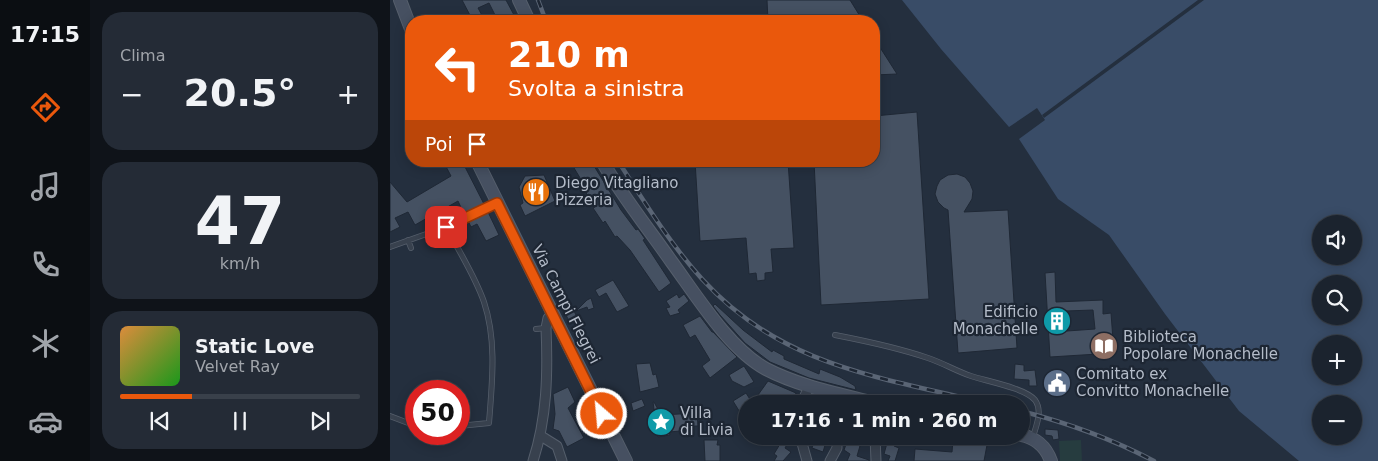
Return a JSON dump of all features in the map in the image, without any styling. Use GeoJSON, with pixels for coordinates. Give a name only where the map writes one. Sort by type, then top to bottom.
{"type":"FeatureCollection","features":[{"type":"Feature","properties":{"kind":"street"},"geometry":{"type":"LineString","coordinates":[[400,0],[406,15]]}},
{"type":"Feature","properties":{"kind":"street"},"geometry":{"type":"LineString","coordinates":[[519,0],[526,15]]}},
{"type":"Feature","properties":{"kind":"street","name":"Via Campi Flegrei"},"geometry":{"type":"LineString","coordinates":[[480,167],[625,461]]}},
{"type":"Feature","properties":{"kind":"street"},"geometry":{"type":"LineString","coordinates":[[606,167],[654,238],[721,328],[744,352],[764,368],[801,385],[844,395]]}},
{"type":"Feature","properties":{"kind":"street"},"geometry":{"type":"LineString","coordinates":[[533,461],[541,436],[545,408],[546,328],[548,318],[553,314]]}},
{"type":"Feature","properties":{"kind":"street"},"geometry":{"type":"LineString","coordinates":[[805,395],[809,386]]}},
{"type":"Feature","properties":{"kind":"street"},"geometry":{"type":"LineString","coordinates":[[541,436],[557,446],[562,461]]}},
{"type":"Feature","properties":{"kind":"street"},"geometry":{"type":"LineString","coordinates":[[1030,439],[1046,450],[1051,461]]}},
{"type":"Feature","properties":{"kind":"street"},"geometry":{"type":"LineString","coordinates":[[802,445],[805,459]]}},
{"type":"Feature","properties":{"kind":"street"},"geometry":{"type":"LineString","coordinates":[[830,461],[837,445]]}},
{"type":"Feature","properties":{"kind":"street"},"geometry":{"type":"LineString","coordinates":[[875,445],[876,461]]}},
{"type":"Feature","properties":{"kind":"lane"},"geometry":{"type":"LineString","coordinates":[[390,247],[446,227],[497,203]]}},
{"type":"Feature","properties":{"kind":"lane"},"geometry":{"type":"LineString","coordinates":[[446,227],[477,285],[484,302],[488,320],[492,372],[488,423],[470,425]]}},
{"type":"Feature","properties":{"kind":"lane"},"geometry":{"type":"LineString","coordinates":[[408,240],[411,248]]}},
{"type":"Feature","properties":{"kind":"lane"},"geometry":{"type":"LineString","coordinates":[[536,329],[546,328]]}},
{"type":"Feature","properties":{"kind":"lane"},"geometry":{"type":"LineString","coordinates":[[836,335],[860,339],[928,358],[970,376],[1010,387],[1027,395]]}},
{"type":"Feature","properties":{"kind":"lane"},"geometry":{"type":"LineString","coordinates":[[1030,397],[1036,402],[1038,408],[1038,421],[1030,433]]}},
{"type":"Feature","properties":{"kind":"lane"},"geometry":{"type":"LineString","coordinates":[[390,416],[405,422]]}},
{"type":"Feature","properties":{"kind":"green space"},"geometry":{"type":"Polygon","coordinates":[[[1081,440],[1082,461],[1060,461],[1059,441],[1081,440]]]}},
{"type":"Feature","properties":{"kind":"water"},"geometry":{"type":"Polygon","coordinates":[[[902,0],[1378,0],[1378,461],[1299,461],[1239,411],[1165,314],[1109,235],[1058,199],[1019,139],[1045,120],[1037,108],[1009,127],[941,49],[902,0]]]}},
{"type":"Feature","properties":{"kind":"pier"},"geometry":{"type":"Polygon","coordinates":[[[1198,0],[1204,0],[1044,118],[1042,115],[1198,0]]]}},
{"type":"Feature","properties":{"kind":"building"},"geometry":{"type":"Polygon","coordinates":[[[462,0],[506,0],[514,15],[495,15],[489,3],[478,8],[482,15],[470,15],[462,0]]]}},
{"type":"Feature","properties":{"kind":"building"},"geometry":{"type":"Polygon","coordinates":[[[767,0],[850,0],[859,15],[768,15],[767,0]]]}},
{"type":"Feature","properties":{"kind":"building"},"geometry":{"type":"Polygon","coordinates":[[[880,47],[897,74],[880,75],[880,47]]]}},
{"type":"Feature","properties":{"kind":"building"},"geometry":{"type":"Polygon","coordinates":[[[917,112],[929,299],[821,305],[814,167],[880,167],[880,115],[917,112]]]}},
{"type":"Feature","properties":{"kind":"building"},"geometry":{"type":"Polygon","coordinates":[[[446,167],[465,167],[484,204],[464,214],[458,201],[437,213],[440,219],[432,223],[429,217],[415,225],[408,212],[395,218],[400,227],[390,232],[390,182],[407,202],[451,176],[446,167]]]}},
{"type":"Feature","properties":{"kind":"building"},"geometry":{"type":"Polygon","coordinates":[[[595,167],[621,210],[645,239],[643,240],[671,283],[659,292],[630,250],[617,236],[615,237],[605,221],[603,223],[593,208],[595,207],[583,188],[585,186],[574,168],[595,167]]]}},
{"type":"Feature","properties":{"kind":"building"},"geometry":{"type":"Polygon","coordinates":[[[695,167],[788,167],[794,248],[771,249],[773,272],[765,273],[765,280],[757,281],[756,273],[749,274],[746,238],[700,241],[695,167]]]}},
{"type":"Feature","properties":{"kind":"building"},"geometry":{"type":"Polygon","coordinates":[[[957,174],[965,177],[973,191],[972,199],[964,212],[1008,210],[1017,348],[958,353],[948,210],[938,202],[935,194],[940,180],[948,175],[957,174]]]}},
{"type":"Feature","properties":{"kind":"building","name":"Diego Vitagliano Pizzeria"},"geometry":{"type":"Polygon","coordinates":[[[544,175],[555,201],[525,216],[520,205],[523,203],[519,187],[525,176],[544,175]]]}},
{"type":"Feature","properties":{"kind":"building"},"geometry":{"type":"Polygon","coordinates":[[[488,212],[499,235],[486,241],[477,224],[471,227],[468,221],[488,212]]]}},
{"type":"Feature","properties":{"kind":"building","name":"Edificio Monachelle"},"geometry":{"type":"Polygon","coordinates":[[[1055,272],[1056,302],[1103,300],[1103,314],[1111,313],[1114,353],[1050,357],[1045,273],[1055,272]],[[1093,310],[1066,311],[1067,331],[1095,329],[1093,310]]]}},
{"type":"Feature","properties":{"kind":"building"},"geometry":{"type":"Polygon","coordinates":[[[613,280],[629,306],[617,312],[606,293],[599,297],[595,290],[613,280]]]}},
{"type":"Feature","properties":{"kind":"building"},"geometry":{"type":"Polygon","coordinates":[[[677,294],[679,298],[684,294],[689,301],[678,310],[680,313],[670,316],[666,308],[670,307],[666,301],[677,294]]]}},
{"type":"Feature","properties":{"kind":"building"},"geometry":{"type":"Polygon","coordinates":[[[591,298],[594,308],[588,310],[587,307],[576,311],[587,300],[591,298]]]}},
{"type":"Feature","properties":{"kind":"building"},"geometry":{"type":"Polygon","coordinates":[[[715,304],[743,330],[772,352],[773,350],[784,356],[784,359],[819,374],[820,369],[840,377],[855,386],[856,390],[809,378],[770,362],[745,343],[713,306],[715,304]]]}},
{"type":"Feature","properties":{"kind":"building"},"geometry":{"type":"Polygon","coordinates":[[[572,307],[578,319],[570,323],[564,311],[572,307]]]}},
{"type":"Feature","properties":{"kind":"building"},"geometry":{"type":"Polygon","coordinates":[[[700,316],[712,332],[737,357],[710,378],[702,366],[710,360],[695,335],[690,338],[683,325],[700,316]]]}},
{"type":"Feature","properties":{"kind":"building"},"geometry":{"type":"Polygon","coordinates":[[[650,363],[653,375],[656,374],[659,387],[640,392],[636,364],[650,363]]]}},
{"type":"Feature","properties":{"kind":"building"},"geometry":{"type":"Polygon","coordinates":[[[1015,364],[1024,365],[1024,371],[1035,370],[1037,386],[1029,386],[1029,380],[1014,379],[1015,364]]]}},
{"type":"Feature","properties":{"kind":"building"},"geometry":{"type":"Polygon","coordinates":[[[744,366],[754,382],[744,387],[732,381],[729,375],[744,366]]]}},
{"type":"Feature","properties":{"kind":"building"},"geometry":{"type":"Polygon","coordinates":[[[768,381],[796,393],[795,395],[758,395],[768,381]]]}},
{"type":"Feature","properties":{"kind":"building"},"geometry":{"type":"Polygon","coordinates":[[[568,387],[575,402],[568,408],[584,438],[567,447],[559,431],[553,429],[555,414],[553,394],[568,387]]]}},
{"type":"Feature","properties":{"kind":"building"},"geometry":{"type":"Polygon","coordinates":[[[738,398],[738,409],[733,401],[738,398]]]}},
{"type":"Feature","properties":{"kind":"building"},"geometry":{"type":"Polygon","coordinates":[[[642,399],[645,406],[633,411],[631,403],[642,399]]]}},
{"type":"Feature","properties":{"kind":"building"},"geometry":{"type":"Polygon","coordinates":[[[653,402],[661,415],[697,413],[698,426],[691,426],[692,430],[669,432],[670,435],[658,437],[653,402]]]}},
{"type":"Feature","properties":{"kind":"building"},"geometry":{"type":"Polygon","coordinates":[[[1045,429],[1058,430],[1059,439],[1053,440],[1052,436],[1045,435],[1045,429]]]}},
{"type":"Feature","properties":{"kind":"building"},"geometry":{"type":"Polygon","coordinates":[[[704,440],[718,440],[717,445],[720,445],[720,461],[705,461],[704,440]]]}},
{"type":"Feature","properties":{"kind":"building"},"geometry":{"type":"Polygon","coordinates":[[[779,445],[787,445],[785,448],[791,452],[783,461],[774,461],[777,456],[774,454],[779,445]]]}},
{"type":"Feature","properties":{"kind":"building"},"geometry":{"type":"Polygon","coordinates":[[[813,445],[825,445],[823,452],[812,448],[813,445]]]}},
{"type":"Feature","properties":{"kind":"building"},"geometry":{"type":"Polygon","coordinates":[[[846,445],[860,446],[857,456],[869,461],[847,461],[850,454],[844,450],[846,445]]]}},
{"type":"Feature","properties":{"kind":"building"},"geometry":{"type":"Polygon","coordinates":[[[886,445],[894,445],[899,448],[895,461],[888,461],[890,456],[884,454],[886,445]]]}},
{"type":"Feature","properties":{"kind":"building"},"geometry":{"type":"Polygon","coordinates":[[[953,445],[987,445],[984,461],[914,461],[915,449],[952,452],[953,445]]]}},
{"type":"Feature","properties":{"kind":"railway"},"geometry":{"type":"LineString","coordinates":[[538,0],[544,15]]}},
{"type":"Feature","properties":{"kind":"railway"},"geometry":{"type":"LineString","coordinates":[[622,167],[690,266],[733,309],[765,332],[800,350],[835,364],[872,376],[952,395]]}},
{"type":"Feature","properties":{"kind":"railway"},"geometry":{"type":"LineString","coordinates":[[1030,414],[1089,432],[1154,461]]}},
{"type":"Feature","properties":{"kind":"place","name":"Diego Vitagliano Pizzeria"},"geometry":{"type":"Point","coordinates":[536,192]}},
{"type":"Feature","properties":{"kind":"place","name":"Edificio Monachelle"},"geometry":{"type":"Point","coordinates":[1057,321]}},
{"type":"Feature","properties":{"kind":"place","name":"Biblioteca Popolare Monachelle"},"geometry":{"type":"Point","coordinates":[1104,346]}},
{"type":"Feature","properties":{"kind":"place","name":"Comitato ex Convitto Monachelle"},"geometry":{"type":"Point","coordinates":[1057,383]}},
{"type":"Feature","properties":{"kind":"place","name":"Villa di Livia"},"geometry":{"type":"Point","coordinates":[661,422]}},
{"type":"Feature","properties":{"kind":"route"},"geometry":{"type":"LineString","coordinates":[[446,227],[497,203],[602,414]]}}]}
